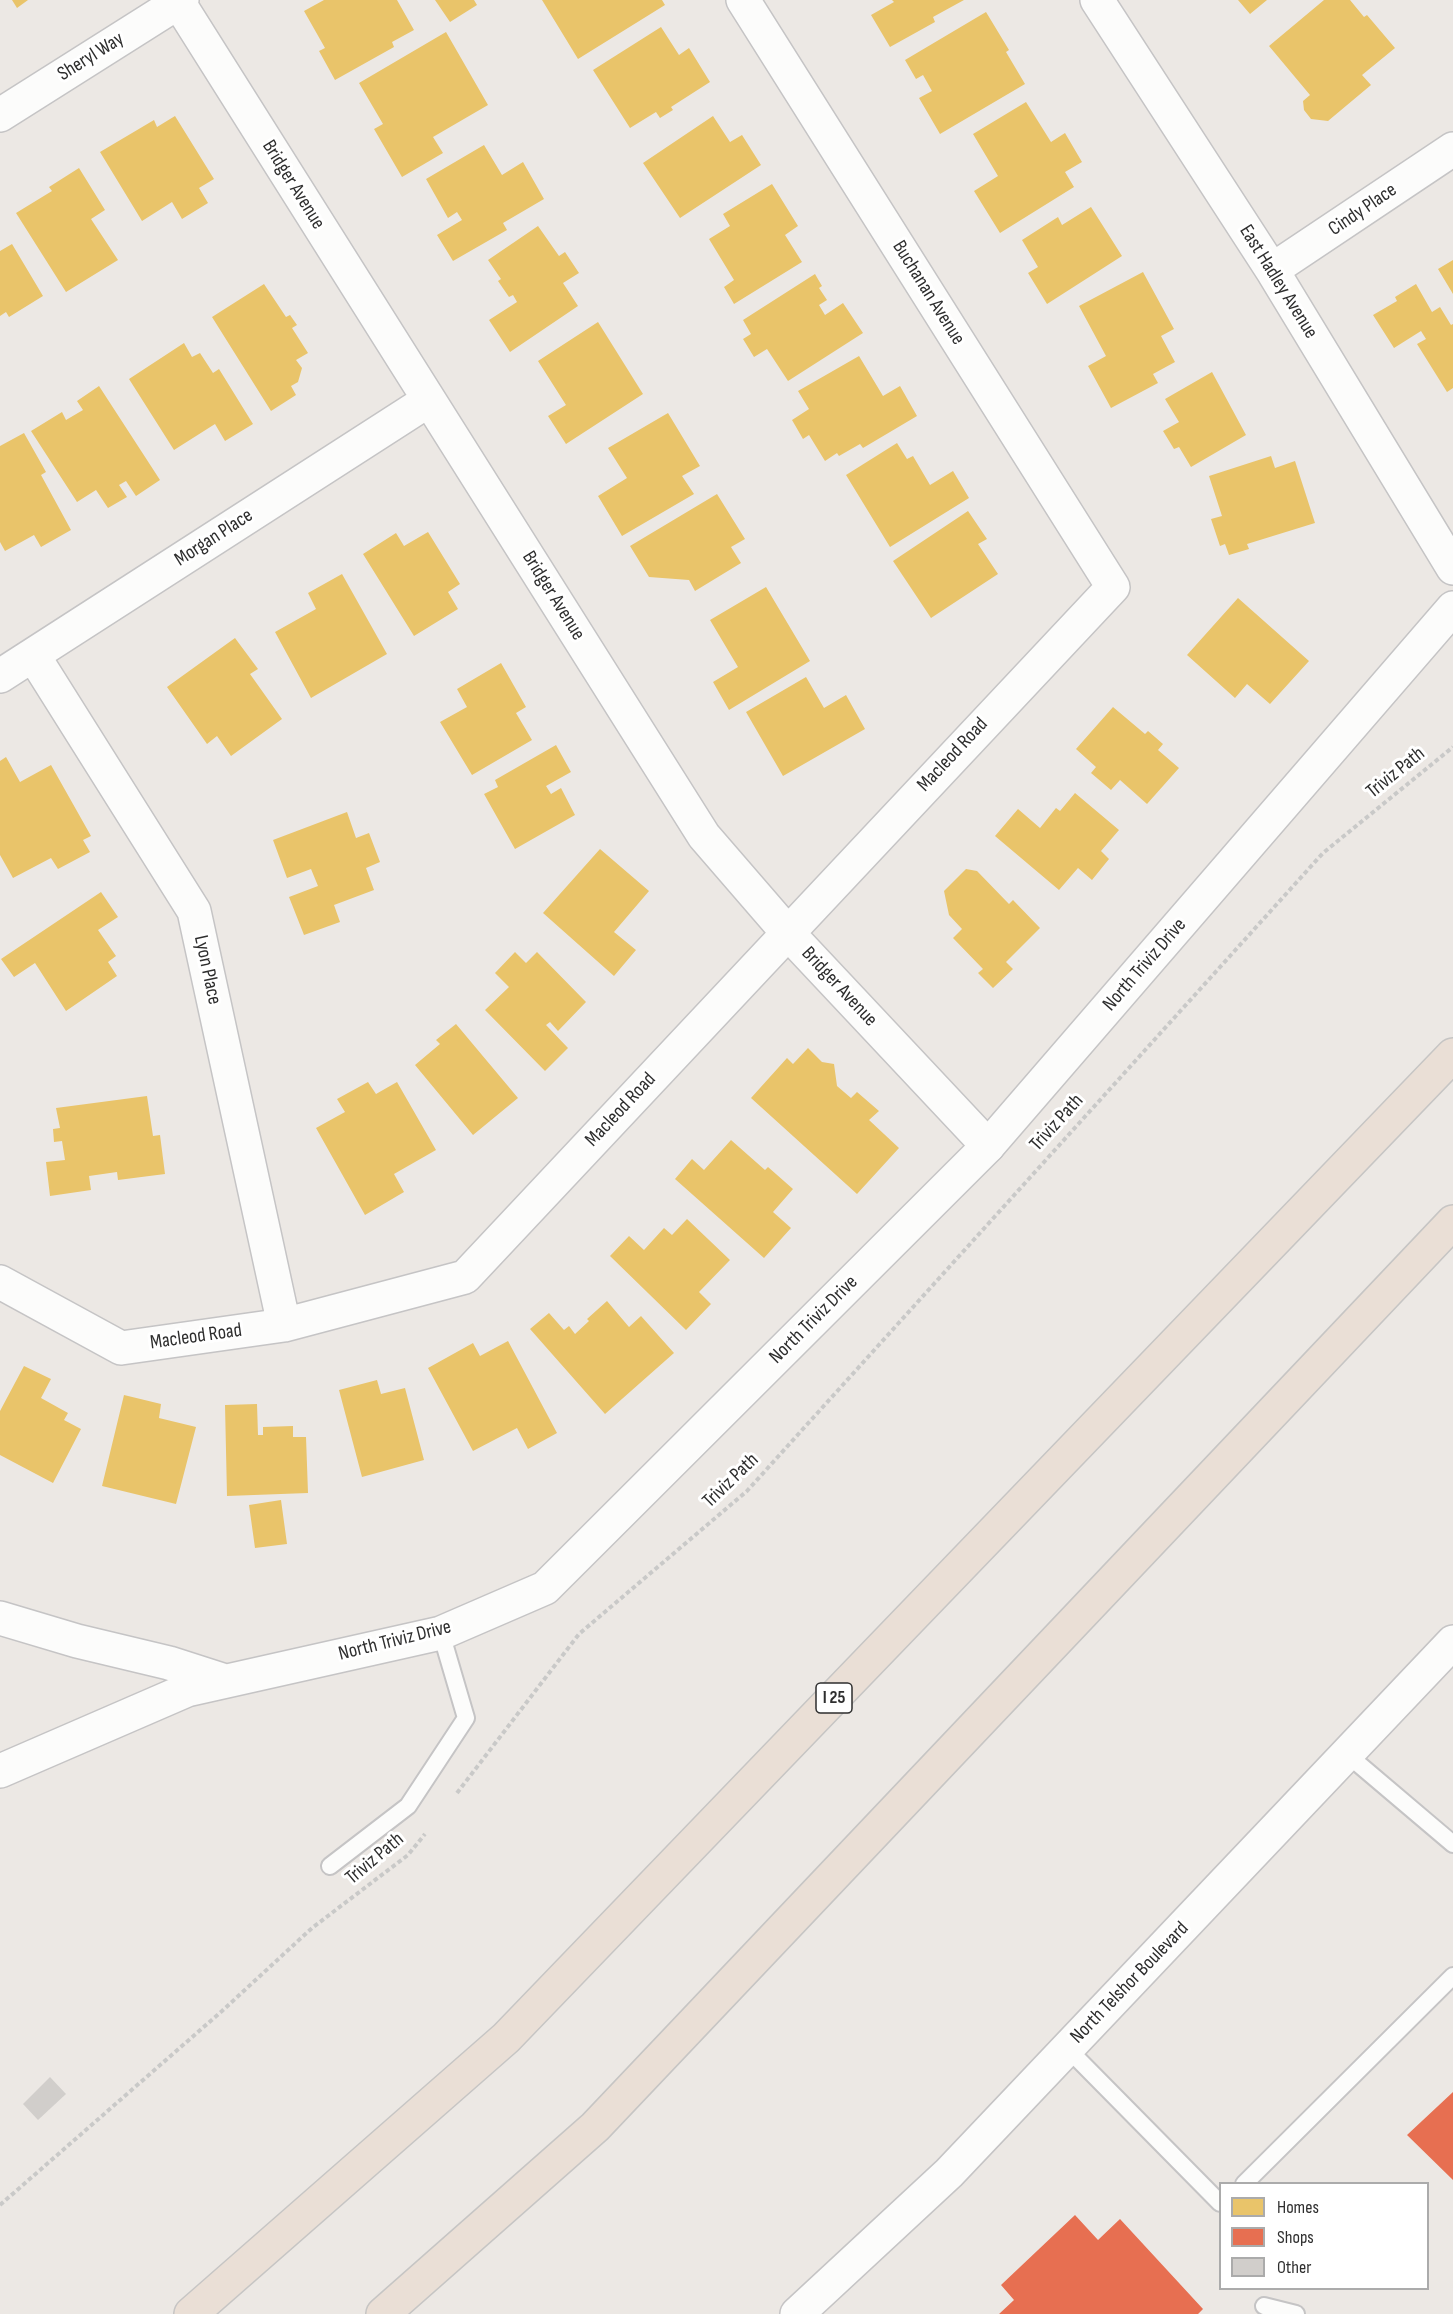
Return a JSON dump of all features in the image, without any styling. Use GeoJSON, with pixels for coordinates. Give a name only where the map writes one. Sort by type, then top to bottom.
{"type":"FeatureCollection","features":[{"type":"Feature","properties":{"kind":"highway","name":"I 25"},"geometry":{"type":"LineString","coordinates":[[191,2314],[506,2038],[1453,1055]]}},
{"type":"Feature","properties":{"kind":"highway"},"geometry":{"type":"LineString","coordinates":[[383,2314],[596,2127],[1453,1222]]}},
{"type":"Feature","properties":{"kind":"street","name":"Buchanan Avenue"},"geometry":{"type":"LineString","coordinates":[[743,0],[1113,586]]}},
{"type":"Feature","properties":{"kind":"street","name":"East Hadley Avenue"},"geometry":{"type":"LineString","coordinates":[[1097,0],[1272,270],[1453,568]]}},
{"type":"Feature","properties":{"kind":"street","name":"Sheryl Way"},"geometry":{"type":"LineString","coordinates":[[0,115],[179,1]]}},
{"type":"Feature","properties":{"kind":"street","name":"Bridger Avenue"},"geometry":{"type":"LineString","coordinates":[[179,1],[704,836],[787,932],[988,1146]]}},
{"type":"Feature","properties":{"kind":"street","name":"Cindy Place"},"geometry":{"type":"LineString","coordinates":[[1272,270],[1453,149]]}},
{"type":"Feature","properties":{"kind":"street","name":"Morgan Place"},"geometry":{"type":"LineString","coordinates":[[0,676],[429,400]]}},
{"type":"Feature","properties":{"kind":"street","name":"Macleod Road"},"geometry":{"type":"LineString","coordinates":[[0,1282],[121,1348],[284,1325],[465,1276],[1113,586]]}},
{"type":"Feature","properties":{"kind":"street","name":"North Triviz Drive"},"geometry":{"type":"LineString","coordinates":[[0,1770],[187,1690],[441,1633],[545,1588],[988,1146],[1453,608]]}},
{"type":"Feature","properties":{"kind":"street","name":"Lyon Place"},"geometry":{"type":"LineString","coordinates":[[33,655],[194,911],[284,1325]]}},
{"type":"Feature","properties":{"kind":"street"},"geometry":{"type":"LineString","coordinates":[[0,1618],[67,1638],[169,1662],[225,1682]]}},
{"type":"Feature","properties":{"kind":"street","name":"North Telshor Boulevard"},"geometry":{"type":"LineString","coordinates":[[797,2314],[949,2173],[1453,1642]]}},
{"type":"Feature","properties":{"kind":"lane"},"geometry":{"type":"LineString","coordinates":[[330,1866],[408,1806],[466,1718],[441,1633]]}},
{"type":"Feature","properties":{"kind":"lane"},"geometry":{"type":"LineString","coordinates":[[1348,1755],[1453,1844]]}},
{"type":"Feature","properties":{"kind":"lane"},"geometry":{"type":"LineString","coordinates":[[1246,2182],[1453,1976]]}},
{"type":"Feature","properties":{"kind":"lane"},"geometry":{"type":"LineString","coordinates":[[1068,2049],[1219,2202]]}},
{"type":"Feature","properties":{"kind":"lane"},"geometry":{"type":"LineString","coordinates":[[1266,2290],[1263,2310],[1296,2314]]}},
{"type":"Feature","properties":{"kind":"path","name":"Triviz Path"},"geometry":{"type":"LineString","coordinates":[[451,1800],[579,1634],[747,1491],[1323,853],[1453,747]]}},
{"type":"Feature","properties":{"kind":"path","name":"Triviz Path"},"geometry":{"type":"LineString","coordinates":[[0,2205],[213,2019],[312,1928],[408,1856],[430,1828]]}},
{"type":"Feature","properties":{"kind":"building: Homes"},"geometry":{"type":"Polygon","coordinates":[[[12,0],[28,0],[17,8],[12,0]]]}},
{"type":"Feature","properties":{"kind":"building: Homes"},"geometry":{"type":"Polygon","coordinates":[[[324,0],[397,0],[414,30],[392,42],[394,47],[335,80],[319,51],[325,48],[304,11],[324,0]]]}},
{"type":"Feature","properties":{"kind":"building: Homes"},"geometry":{"type":"Polygon","coordinates":[[[435,0],[474,0],[477,5],[450,22],[435,0]]]}},
{"type":"Feature","properties":{"kind":"building: Homes"},"geometry":{"type":"Polygon","coordinates":[[[542,0],[662,0],[665,5],[578,59],[542,0]]]}},
{"type":"Feature","properties":{"kind":"building: Homes"},"geometry":{"type":"Polygon","coordinates":[[[892,0],[964,0],[933,17],[935,22],[890,47],[871,15],[894,2],[892,0]]]}},
{"type":"Feature","properties":{"kind":"building: Homes"},"geometry":{"type":"Polygon","coordinates":[[[1238,0],[1267,0],[1250,14],[1238,0]]]}},
{"type":"Feature","properties":{"kind":"building: Homes"},"geometry":{"type":"Polygon","coordinates":[[[1324,0],[1350,0],[1364,17],[1367,15],[1395,48],[1362,75],[1371,85],[1328,121],[1311,119],[1304,110],[1303,101],[1310,95],[1269,46],[1324,0]]]}},
{"type":"Feature","properties":{"kind":"building: Homes"},"geometry":{"type":"Polygon","coordinates":[[[986,12],[1009,50],[1006,52],[1025,84],[940,134],[919,98],[932,91],[923,75],[916,79],[905,60],[986,12]]]}},
{"type":"Feature","properties":{"kind":"building: Homes"},"geometry":{"type":"Polygon","coordinates":[[[661,27],[679,55],[689,48],[710,82],[671,107],[673,110],[660,118],[656,112],[630,128],[593,70],[661,27]]]}},
{"type":"Feature","properties":{"kind":"building: Homes"},"geometry":{"type":"Polygon","coordinates":[[[446,32],[488,105],[433,137],[443,153],[402,177],[374,129],[383,124],[359,83],[446,32]]]}},
{"type":"Feature","properties":{"kind":"building: Homes"},"geometry":{"type":"Polygon","coordinates":[[[1026,102],[1051,142],[1065,133],[1082,162],[1065,172],[1074,187],[1000,233],[974,191],[998,176],[973,134],[1026,102]]]}},
{"type":"Feature","properties":{"kind":"building: Homes"},"geometry":{"type":"Polygon","coordinates":[[[175,116],[214,179],[199,188],[208,203],[182,219],[172,202],[142,221],[100,152],[154,120],[157,127],[175,116]]]}},
{"type":"Feature","properties":{"kind":"building: Homes"},"geometry":{"type":"Polygon","coordinates":[[[713,116],[730,142],[742,135],[761,165],[680,218],[643,163],[713,116]]]}},
{"type":"Feature","properties":{"kind":"building: Homes"},"geometry":{"type":"Polygon","coordinates":[[[484,145],[502,175],[523,162],[544,199],[503,223],[507,230],[453,261],[437,235],[462,220],[457,212],[448,218],[426,179],[484,145]]]}},
{"type":"Feature","properties":{"kind":"building: Homes"},"geometry":{"type":"Polygon","coordinates":[[[79,168],[105,210],[91,219],[118,260],[66,292],[16,213],[52,191],[49,187],[79,168]]]}},
{"type":"Feature","properties":{"kind":"building: Homes"},"geometry":{"type":"Polygon","coordinates":[[[772,184],[798,226],[785,235],[802,262],[734,304],[724,287],[734,280],[709,239],[730,226],[723,214],[772,184]]]}},
{"type":"Feature","properties":{"kind":"building: Homes"},"geometry":{"type":"Polygon","coordinates":[[[1091,207],[1122,256],[1047,304],[1028,273],[1038,267],[1022,240],[1058,217],[1062,225],[1091,207]]]}},
{"type":"Feature","properties":{"kind":"building: Homes"},"geometry":{"type":"Polygon","coordinates":[[[538,226],[559,256],[565,252],[579,273],[563,283],[578,306],[510,352],[489,320],[517,302],[513,295],[509,297],[498,281],[501,279],[488,260],[538,226]]]}},
{"type":"Feature","properties":{"kind":"building: Homes"},"geometry":{"type":"Polygon","coordinates":[[[12,244],[43,296],[9,317],[6,312],[0,316],[0,251],[12,244]]]}},
{"type":"Feature","properties":{"kind":"building: Homes"},"geometry":{"type":"Polygon","coordinates":[[[1453,260],[1453,294],[1438,269],[1453,260]]]}},
{"type":"Feature","properties":{"kind":"building: Homes"},"geometry":{"type":"Polygon","coordinates":[[[1143,272],[1174,329],[1161,336],[1175,362],[1153,374],[1158,383],[1111,408],[1088,366],[1106,356],[1079,306],[1143,272]]]}},
{"type":"Feature","properties":{"kind":"building: Homes"},"geometry":{"type":"Polygon","coordinates":[[[815,274],[822,286],[819,288],[827,300],[819,305],[825,315],[843,303],[863,333],[788,381],[767,349],[754,357],[743,339],[751,334],[743,320],[815,274]]]}},
{"type":"Feature","properties":{"kind":"building: Homes"},"geometry":{"type":"Polygon","coordinates":[[[264,284],[286,317],[290,315],[297,325],[292,328],[308,353],[296,360],[302,368],[298,382],[291,386],[296,395],[271,411],[212,317],[264,284]]]}},
{"type":"Feature","properties":{"kind":"building: Homes"},"geometry":{"type":"Polygon","coordinates":[[[1416,284],[1432,312],[1440,307],[1451,325],[1453,324],[1453,388],[1447,392],[1417,344],[1426,339],[1421,331],[1394,348],[1373,315],[1397,301],[1395,297],[1416,284]]]}},
{"type":"Feature","properties":{"kind":"building: Homes"},"geometry":{"type":"Polygon","coordinates":[[[598,322],[643,394],[566,444],[548,416],[566,405],[538,361],[598,322]]]}},
{"type":"Feature","properties":{"kind":"building: Homes"},"geometry":{"type":"Polygon","coordinates":[[[184,343],[192,357],[200,353],[213,373],[219,369],[253,424],[225,441],[215,424],[174,450],[129,379],[184,343]]]}},
{"type":"Feature","properties":{"kind":"building: Homes"},"geometry":{"type":"Polygon","coordinates":[[[859,356],[883,396],[900,386],[917,416],[863,448],[860,444],[839,456],[837,453],[825,461],[809,435],[803,439],[792,420],[809,409],[798,391],[859,356]]]}},
{"type":"Feature","properties":{"kind":"building: Homes"},"geometry":{"type":"Polygon","coordinates":[[[1212,372],[1246,435],[1191,467],[1179,447],[1174,449],[1163,431],[1179,422],[1165,399],[1212,372]]]}},
{"type":"Feature","properties":{"kind":"building: Homes"},"geometry":{"type":"Polygon","coordinates":[[[99,386],[160,480],[136,496],[126,481],[119,485],[127,497],[108,508],[96,490],[77,502],[31,431],[62,412],[66,420],[83,410],[77,401],[99,386]]]}},
{"type":"Feature","properties":{"kind":"building: Homes"},"geometry":{"type":"Polygon","coordinates":[[[668,413],[700,466],[682,476],[694,494],[622,536],[598,496],[627,478],[608,448],[668,413]]]}},
{"type":"Feature","properties":{"kind":"building: Homes"},"geometry":{"type":"Polygon","coordinates":[[[24,433],[46,472],[41,475],[71,530],[41,547],[34,535],[5,551],[0,542],[0,446],[24,433]]]}},
{"type":"Feature","properties":{"kind":"building: Homes"},"geometry":{"type":"Polygon","coordinates":[[[897,443],[907,459],[913,456],[930,485],[953,471],[969,498],[890,547],[846,475],[897,443]]]}},
{"type":"Feature","properties":{"kind":"building: Homes"},"geometry":{"type":"Polygon","coordinates":[[[1271,456],[1275,468],[1295,461],[1315,523],[1247,544],[1249,549],[1229,555],[1225,544],[1220,546],[1211,519],[1222,516],[1209,476],[1271,456]]]}},
{"type":"Feature","properties":{"kind":"building: Homes"},"geometry":{"type":"Polygon","coordinates":[[[717,494],[745,539],[731,547],[741,563],[695,591],[689,580],[649,577],[630,546],[717,494]]]}},
{"type":"Feature","properties":{"kind":"building: Homes"},"geometry":{"type":"Polygon","coordinates":[[[968,511],[987,539],[978,544],[998,574],[931,618],[893,561],[968,511]]]}},
{"type":"Feature","properties":{"kind":"building: Homes"},"geometry":{"type":"Polygon","coordinates":[[[428,532],[460,584],[448,592],[458,609],[414,636],[363,554],[396,533],[404,546],[428,532]]]}},
{"type":"Feature","properties":{"kind":"building: Homes"},"geometry":{"type":"Polygon","coordinates":[[[342,574],[387,654],[311,698],[275,632],[316,609],[308,593],[342,574]]]}},
{"type":"Feature","properties":{"kind":"building: Homes"},"geometry":{"type":"Polygon","coordinates":[[[766,587],[810,661],[729,710],[713,682],[738,667],[710,620],[766,587]]]}},
{"type":"Feature","properties":{"kind":"building: Homes"},"geometry":{"type":"Polygon","coordinates":[[[1238,598],[1309,661],[1270,704],[1247,684],[1235,698],[1187,655],[1238,598]]]}},
{"type":"Feature","properties":{"kind":"building: Homes"},"geometry":{"type":"Polygon","coordinates":[[[235,638],[258,669],[250,674],[282,719],[231,756],[217,736],[207,744],[167,687],[235,638]]]}},
{"type":"Feature","properties":{"kind":"building: Homes"},"geometry":{"type":"Polygon","coordinates":[[[501,663],[526,707],[516,713],[532,740],[472,775],[440,722],[467,707],[457,689],[501,663]]]}},
{"type":"Feature","properties":{"kind":"building: Homes"},"geometry":{"type":"Polygon","coordinates":[[[806,677],[824,708],[846,695],[865,729],[783,776],[746,712],[806,677]]]}},
{"type":"Feature","properties":{"kind":"building: Homes"},"geometry":{"type":"Polygon","coordinates":[[[1113,707],[1145,734],[1148,731],[1163,744],[1158,750],[1179,768],[1147,804],[1120,780],[1111,790],[1091,773],[1096,767],[1076,749],[1113,707]]]}},
{"type":"Feature","properties":{"kind":"building: Homes"},"geometry":{"type":"Polygon","coordinates":[[[556,745],[571,772],[546,786],[551,794],[561,788],[575,815],[515,849],[484,794],[498,787],[495,780],[556,745]]]}},
{"type":"Feature","properties":{"kind":"building: Homes"},"geometry":{"type":"Polygon","coordinates":[[[6,757],[20,782],[51,765],[91,836],[83,840],[90,852],[58,869],[51,858],[13,878],[0,855],[0,761],[6,757]]]}},
{"type":"Feature","properties":{"kind":"building: Homes"},"geometry":{"type":"Polygon","coordinates":[[[1075,793],[1119,830],[1101,851],[1109,859],[1092,880],[1078,868],[1059,890],[995,836],[1018,809],[1040,828],[1056,808],[1060,811],[1075,793]]]}},
{"type":"Feature","properties":{"kind":"building: Homes"},"geometry":{"type":"Polygon","coordinates":[[[347,812],[356,838],[369,833],[380,862],[366,868],[374,890],[334,905],[340,922],[304,935],[289,897],[318,886],[311,869],[287,878],[273,840],[347,812]]]}},
{"type":"Feature","properties":{"kind":"building: Homes"},"geometry":{"type":"Polygon","coordinates":[[[600,849],[649,891],[614,932],[636,950],[614,976],[543,913],[600,849]]]}},
{"type":"Feature","properties":{"kind":"building: Homes"},"geometry":{"type":"Polygon","coordinates":[[[966,869],[977,871],[1009,904],[1013,900],[1040,928],[1006,962],[1013,969],[993,988],[978,973],[983,969],[953,938],[962,929],[949,915],[944,891],[966,869]]]}},
{"type":"Feature","properties":{"kind":"building: Homes"},"geometry":{"type":"Polygon","coordinates":[[[101,892],[118,917],[98,930],[116,956],[108,962],[117,976],[66,1011],[35,963],[14,977],[1,959],[101,892]]]}},
{"type":"Feature","properties":{"kind":"building: Homes"},"geometry":{"type":"Polygon","coordinates":[[[515,952],[526,963],[537,952],[586,1002],[558,1031],[550,1022],[546,1025],[568,1048],[545,1071],[485,1010],[509,987],[495,973],[515,952]]]}},
{"type":"Feature","properties":{"kind":"building: Homes"},"geometry":{"type":"Polygon","coordinates":[[[456,1024],[518,1098],[473,1135],[415,1065],[440,1044],[436,1040],[456,1024]]]}},
{"type":"Feature","properties":{"kind":"building: Homes"},"geometry":{"type":"Polygon","coordinates":[[[808,1048],[822,1062],[834,1064],[837,1086],[851,1098],[857,1092],[879,1111],[869,1120],[899,1148],[857,1194],[751,1098],[787,1058],[793,1064],[808,1048]]]}},
{"type":"Feature","properties":{"kind":"building: Homes"},"geometry":{"type":"Polygon","coordinates":[[[368,1082],[376,1094],[397,1082],[436,1150],[394,1174],[404,1192],[365,1215],[316,1128],[345,1112],[337,1099],[368,1082]]]}},
{"type":"Feature","properties":{"kind":"building: Homes"},"geometry":{"type":"Polygon","coordinates":[[[147,1096],[153,1136],[160,1135],[165,1174],[118,1180],[117,1172],[89,1176],[91,1190],[50,1196],[46,1162],[65,1160],[62,1141],[54,1142],[53,1129],[60,1128],[56,1108],[147,1096]]]}},
{"type":"Feature","properties":{"kind":"building: Homes"},"geometry":{"type":"Polygon","coordinates":[[[731,1140],[765,1170],[768,1167],[793,1189],[773,1212],[791,1228],[764,1258],[675,1179],[692,1159],[704,1170],[731,1140]]]}},
{"type":"Feature","properties":{"kind":"building: Homes"},"geometry":{"type":"Polygon","coordinates":[[[687,1219],[730,1260],[699,1292],[711,1304],[686,1330],[610,1256],[629,1236],[644,1250],[664,1228],[672,1235],[687,1219]]]}},
{"type":"Feature","properties":{"kind":"building: Homes"},"geometry":{"type":"Polygon","coordinates":[[[607,1301],[629,1327],[641,1316],[674,1353],[605,1414],[530,1329],[549,1313],[564,1330],[569,1326],[575,1334],[589,1321],[587,1319],[607,1301]]]}},
{"type":"Feature","properties":{"kind":"building: Homes"},"geometry":{"type":"Polygon","coordinates":[[[508,1341],[557,1433],[528,1449],[517,1428],[473,1451],[428,1368],[473,1343],[480,1356],[508,1341]]]}},
{"type":"Feature","properties":{"kind":"building: Homes"},"geometry":{"type":"Polygon","coordinates":[[[24,1366],[51,1379],[41,1398],[68,1413],[64,1420],[81,1429],[53,1483],[0,1455],[0,1411],[24,1366]]]}},
{"type":"Feature","properties":{"kind":"building: Homes"},"geometry":{"type":"Polygon","coordinates":[[[377,1380],[381,1394],[405,1388],[424,1460],[362,1477],[339,1390],[377,1380]]]}},
{"type":"Feature","properties":{"kind":"building: Homes"},"geometry":{"type":"Polygon","coordinates":[[[124,1395],[161,1404],[159,1418],[196,1427],[176,1504],[102,1486],[124,1395]]]}},
{"type":"Feature","properties":{"kind":"building: Homes"},"geometry":{"type":"Polygon","coordinates":[[[257,1404],[258,1435],[263,1435],[263,1427],[293,1426],[293,1437],[306,1437],[308,1493],[227,1496],[225,1405],[257,1404]]]}},
{"type":"Feature","properties":{"kind":"building: Homes"},"geometry":{"type":"Polygon","coordinates":[[[281,1500],[287,1544],[255,1548],[249,1505],[281,1500]]]}},
{"type":"Feature","properties":{"kind":"building: Shops"},"geometry":{"type":"Polygon","coordinates":[[[1453,2092],[1453,2180],[1407,2135],[1453,2092]]]}},
{"type":"Feature","properties":{"kind":"building: Shops"},"geometry":{"type":"Polygon","coordinates":[[[1075,2215],[1098,2240],[1120,2219],[1203,2309],[1198,2314],[999,2314],[1014,2300],[1001,2285],[1075,2215]]]}},
{"type":"Feature","properties":{"kind":"building: Other"},"geometry":{"type":"Polygon","coordinates":[[[50,2077],[66,2094],[38,2120],[23,2104],[50,2077]]]}}]}
